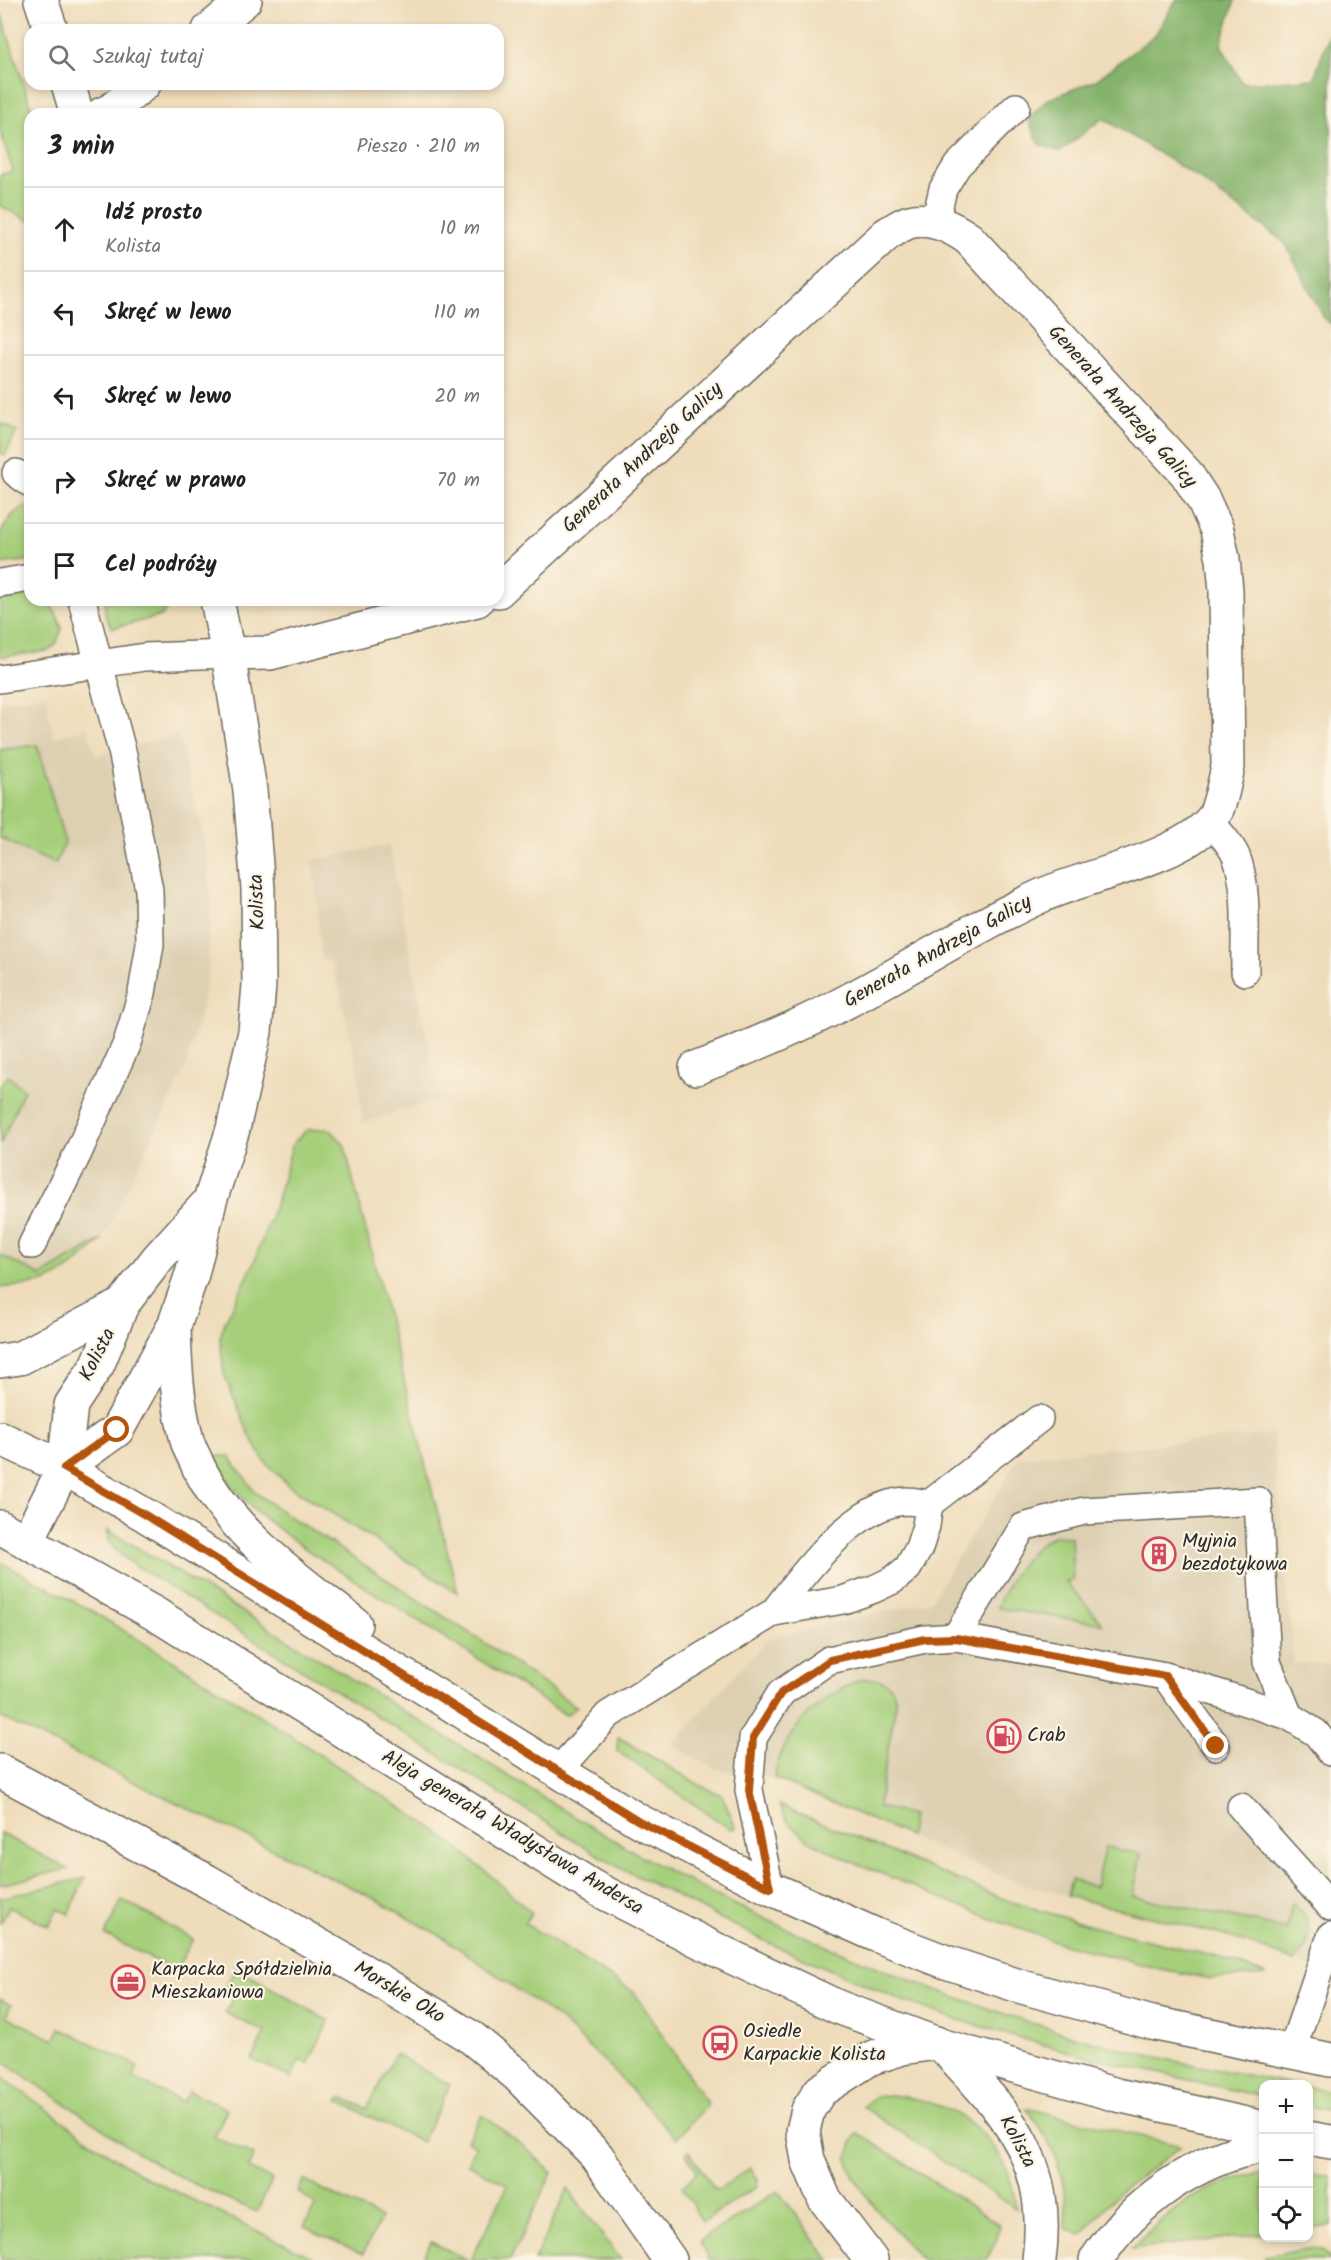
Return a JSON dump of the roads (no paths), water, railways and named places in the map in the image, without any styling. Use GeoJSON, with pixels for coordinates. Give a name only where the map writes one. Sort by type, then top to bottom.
{"type":"FeatureCollection","features":[{"type":"Feature","properties":{"kind":"street"},"geometry":{"type":"LineString","coordinates":[[41,0],[49,24]]}},
{"type":"Feature","properties":{"kind":"street"},"geometry":{"type":"LineString","coordinates":[[216,24],[244,0]]}},
{"type":"Feature","properties":{"kind":"street"},"geometry":{"type":"LineString","coordinates":[[70,90],[75,108]]}},
{"type":"Feature","properties":{"kind":"street"},"geometry":{"type":"LineString","coordinates":[[114,108],[136,90]]}},
{"type":"Feature","properties":{"kind":"street","name":"Generała Andrzeja Galicy"},"geometry":{"type":"LineString","coordinates":[[504,585],[887,234],[910,222],[934,222],[953,227],[969,239],[1186,472],[1204,501],[1216,530],[1223,559],[1226,590],[1228,767],[1222,794],[1210,822],[1175,848],[1045,894],[989,921],[838,1007],[767,1041],[696,1068]]}},
{"type":"Feature","properties":{"kind":"street","name":"Kolista"},"geometry":{"type":"LineString","coordinates":[[14,1534],[64,1468],[117,1430],[174,1326],[192,1274],[210,1201],[245,1082],[255,1032],[260,985],[258,889],[250,790],[218,606]]}},
{"type":"Feature","properties":{"kind":"street"},"geometry":{"type":"LineString","coordinates":[[228,654],[270,653],[454,606]]}},
{"type":"Feature","properties":{"kind":"street","name":"Kolista"},"geometry":{"type":"LineString","coordinates":[[64,1468],[71,1404],[98,1364],[122,1305],[158,1258],[210,1201]]}},
{"type":"Feature","properties":{"kind":"street"},"geometry":{"type":"LineString","coordinates":[[0,1362],[20,1358],[122,1305]]}},
{"type":"Feature","properties":{"kind":"street"},"geometry":{"type":"LineString","coordinates":[[174,1326],[176,1382],[187,1442],[209,1488],[228,1515],[255,1544],[467,1714]]}},
{"type":"Feature","properties":{"kind":"street"},"geometry":{"type":"LineString","coordinates":[[0,1438],[64,1468],[145,1515],[639,1821],[770,1888],[876,1935],[946,1962],[1019,1986],[1152,2023],[1331,2060]]}},
{"type":"Feature","properties":{"kind":"street","name":"Aleja generała Władysława Andersa"},"geometry":{"type":"LineString","coordinates":[[14,1534],[157,1615],[593,1887],[717,1950],[838,2007],[939,2044],[1117,2095],[1259,2127]]}},
{"type":"Feature","properties":{"kind":"street","name":"Morskie Oko"},"geometry":{"type":"LineString","coordinates":[[0,1772],[207,1881],[405,1995],[472,2038],[517,2075],[597,2156],[670,2260]]}},
{"type":"Feature","properties":{"kind":"street"},"geometry":{"type":"LineString","coordinates":[[871,2260],[824,2198],[808,2160],[804,2131],[808,2110],[820,2091],[871,2058],[902,2048],[939,2044]]}},
{"type":"Feature","properties":{"kind":"street","name":"Kolista"},"geometry":{"type":"LineString","coordinates":[[939,2044],[993,2101],[1013,2127],[1030,2159],[1040,2192],[1042,2235],[1039,2260]]}},
{"type":"Feature","properties":{"kind":"street"},"geometry":{"type":"LineString","coordinates":[[1096,2260],[1147,2200],[1173,2182],[1204,2166],[1259,2147]]}},
{"type":"Feature","properties":{"kind":"lane"},"geometry":{"type":"LineString","coordinates":[[934,222],[943,189],[957,166],[1016,107]]}},
{"type":"Feature","properties":{"kind":"lane"},"geometry":{"type":"LineString","coordinates":[[0,583],[24,579]]}},
{"type":"Feature","properties":{"kind":"lane"},"geometry":{"type":"LineString","coordinates":[[32,1245],[78,1153],[127,1043],[142,993],[150,944],[149,890],[123,755],[84,606]]}},
{"type":"Feature","properties":{"kind":"lane"},"geometry":{"type":"LineString","coordinates":[[0,679],[145,657],[228,654]]}},
{"type":"Feature","properties":{"kind":"lane"},"geometry":{"type":"LineString","coordinates":[[1210,822],[1235,853],[1241,871],[1244,893],[1245,972]]}},
{"type":"Feature","properties":{"kind":"lane"},"geometry":{"type":"LineString","coordinates":[[774,1612],[843,1600],[874,1590],[893,1580],[908,1568],[919,1548],[930,1504],[1039,1419]]}},
{"type":"Feature","properties":{"kind":"lane"},"geometry":{"type":"LineString","coordinates":[[558,1771],[608,1715],[774,1612],[805,1572],[838,1536],[863,1517],[885,1506],[906,1501],[930,1504]]}},
{"type":"Feature","properties":{"kind":"lane"},"geometry":{"type":"LineString","coordinates":[[956,1638],[1023,1527],[1084,1511],[1258,1501],[1267,1662],[1289,1716]]}},
{"type":"Feature","properties":{"kind":"lane"},"geometry":{"type":"LineString","coordinates":[[770,1888],[749,1790],[753,1738],[781,1693],[830,1660],[925,1639],[956,1638],[1165,1676],[1289,1716],[1316,1733],[1331,1752]]}},
{"type":"Feature","properties":{"kind":"lane"},"geometry":{"type":"LineString","coordinates":[[1165,1676],[1216,1746]]}},
{"type":"Feature","properties":{"kind":"lane"},"geometry":{"type":"LineString","coordinates":[[1241,1807],[1331,1907]]}},
{"type":"Feature","properties":{"kind":"lane"},"geometry":{"type":"LineString","coordinates":[[1291,2053],[1331,1936]]}},
{"type":"Feature","properties":{"kind":"place","name":"Myjnia bezdotykowa"},"geometry":{"type":"Point","coordinates":[1159,1554]}},
{"type":"Feature","properties":{"kind":"place","name":"Crab"},"geometry":{"type":"Point","coordinates":[1004,1736]}},
{"type":"Feature","properties":{"kind":"place","name":"Karpacka Spółdzielnia Mieszkaniowa"},"geometry":{"type":"Point","coordinates":[128,1982]}},
{"type":"Feature","properties":{"kind":"place","name":"Osiedle Karpackie Kolista"},"geometry":{"type":"Point","coordinates":[720,2043]}}]}
